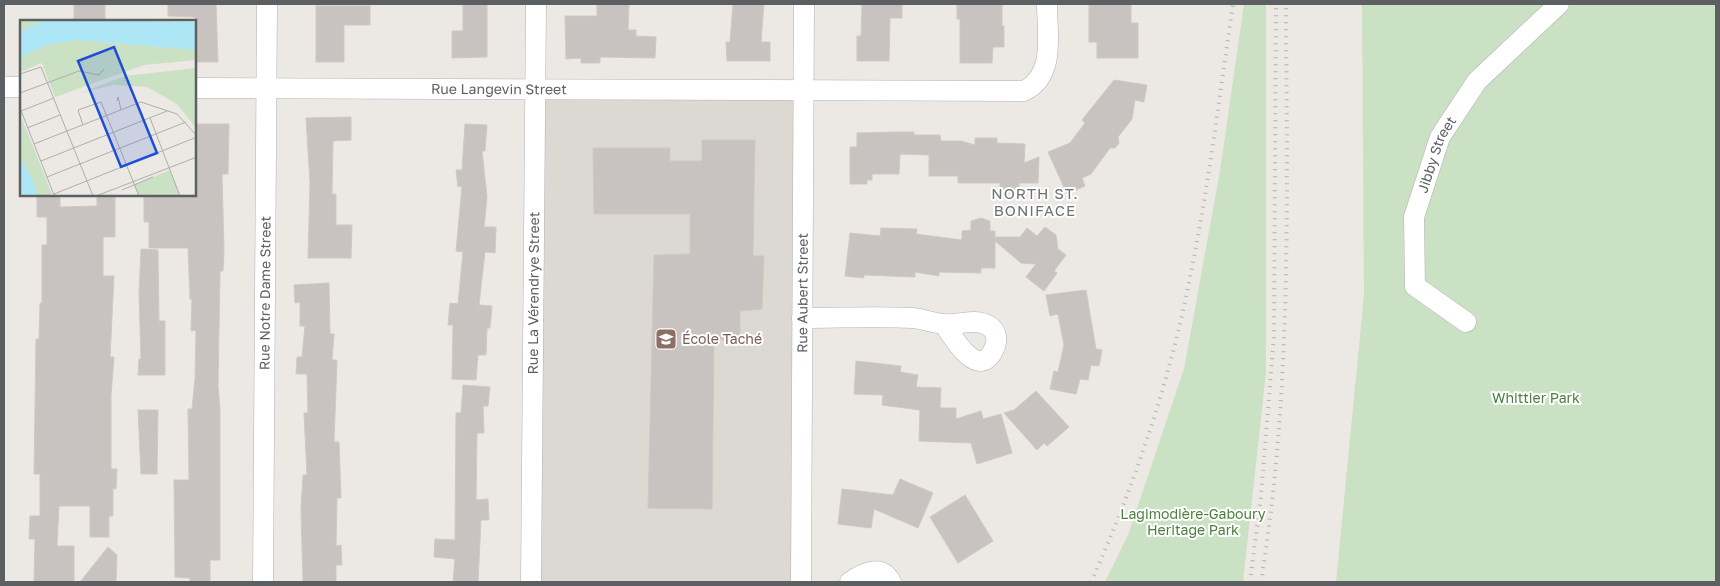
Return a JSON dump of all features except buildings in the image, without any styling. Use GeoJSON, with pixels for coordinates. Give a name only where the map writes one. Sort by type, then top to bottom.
{"type":"FeatureCollection","features":[{"type":"Feature","properties":{"kind":"street","name":"Rue Notre Dame Street"},"geometry":{"type":"LineString","coordinates":[[263,582],[267,4]]}},
{"type":"Feature","properties":{"kind":"street","name":"Rue La Vérendrye Street"},"geometry":{"type":"LineString","coordinates":[[531,582],[536,4]]}},
{"type":"Feature","properties":{"kind":"street","name":"Rue Aubert Street"},"geometry":{"type":"LineString","coordinates":[[801,582],[804,4]]}},
{"type":"Feature","properties":{"kind":"street","name":"Rue Langevin Street"},"geometry":{"type":"LineString","coordinates":[[196,88],[1024,91],[1038,82],[1045,68],[1048,4]]}},
{"type":"Feature","properties":{"kind":"street","name":"Jibby Street"},"geometry":{"type":"LineString","coordinates":[[1466,322],[1415,286],[1414,217],[1440,137],[1477,81],[1559,4]]}},
{"type":"Feature","properties":{"kind":"street"},"geometry":{"type":"LineString","coordinates":[[4,87],[20,87]]}},
{"type":"Feature","properties":{"kind":"street"},"geometry":{"type":"LineString","coordinates":[[802,318],[914,318],[944,324]]}},
{"type":"Feature","properties":{"kind":"street"},"geometry":{"type":"LineString","coordinates":[[850,582],[867,571],[874,570],[882,573],[891,582]]}},
{"type":"Feature","properties":{"kind":"shaded area","name":"École Taché"},"geometry":{"type":"Polygon","coordinates":[[[535,90],[803,91],[793,582],[531,582],[535,90]]]}},
{"type":"Feature","properties":{"kind":"green space","name":"Lagimodière-Gaboury Heritage Park"},"geometry":{"type":"Polygon","coordinates":[[[1244,4],[1266,4],[1266,372],[1243,582],[1105,582],[1128,535],[1184,369],[1220,171],[1244,4]]]}},
{"type":"Feature","properties":{"kind":"green space","name":"Whittier Park"},"geometry":{"type":"Polygon","coordinates":[[[1362,4],[1716,4],[1716,582],[1336,582],[1364,295],[1362,4]]]}},
{"type":"Feature","properties":{"kind":"railway"},"geometry":{"type":"LineString","coordinates":[[1091,582],[1117,521],[1151,428],[1178,332],[1203,209],[1233,4]]}},
{"type":"Feature","properties":{"kind":"railway"},"geometry":{"type":"LineString","coordinates":[[1250,582],[1261,496],[1274,336],[1276,4]]}},
{"type":"Feature","properties":{"kind":"railway"},"geometry":{"type":"LineString","coordinates":[[1261,582],[1271,510],[1283,366],[1287,221],[1286,4]]}},
{"type":"Feature","properties":{"kind":"place","name":"École Taché"},"geometry":{"type":"Point","coordinates":[666,339]}},
{"type":"Feature","properties":{"kind":"district","name":"NORTH ST. BONIFACE"},"geometry":{"type":"Point","coordinates":[1035,202]}}]}
